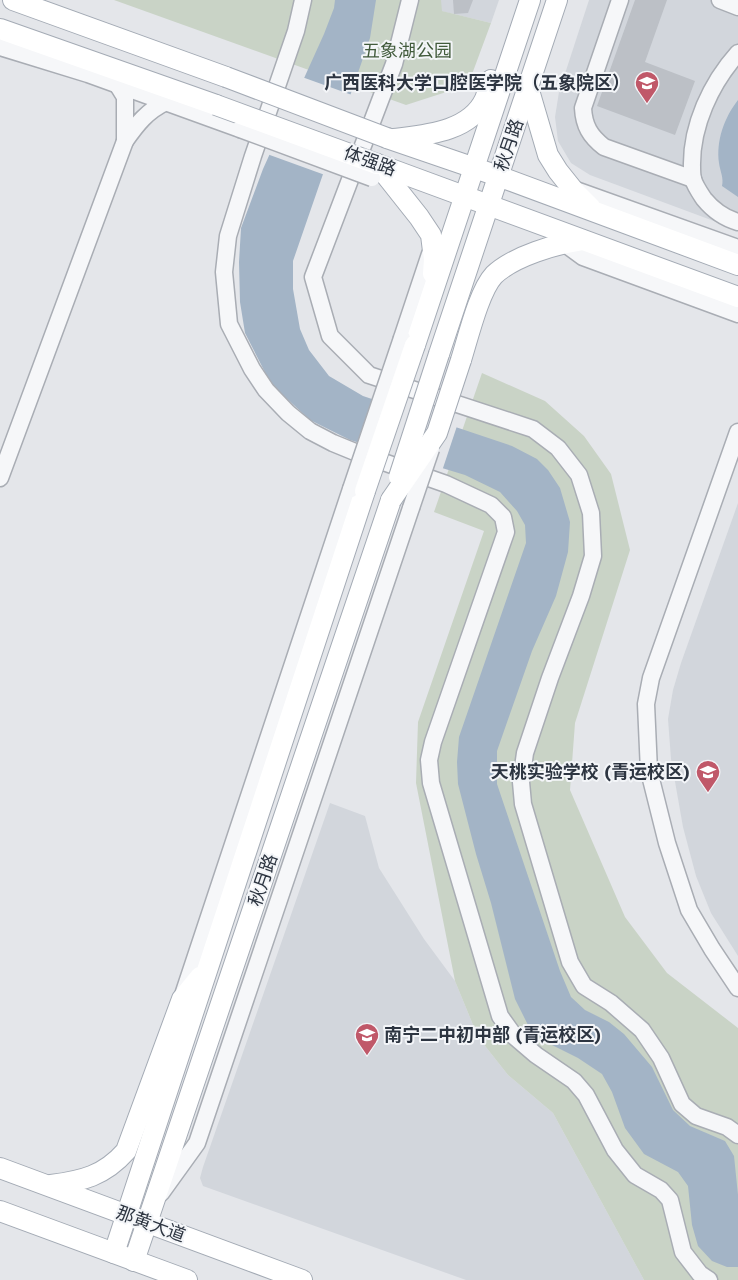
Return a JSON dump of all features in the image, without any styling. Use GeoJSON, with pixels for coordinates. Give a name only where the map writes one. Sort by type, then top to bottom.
{"type":"FeatureCollection","features":[{"type":"Feature","properties":{"kind":"main road","name":"体强路"},"geometry":{"type":"LineString","coordinates":[[13,0],[738,265]]}},
{"type":"Feature","properties":{"kind":"main road"},"geometry":{"type":"LineString","coordinates":[[389,139],[446,130],[472,117],[484,101],[517,0]]}},
{"type":"Feature","properties":{"kind":"main road","name":"秋月路"},"geometry":{"type":"LineString","coordinates":[[114,1253],[209,965],[358,490],[408,342],[432,292],[530,0]]}},
{"type":"Feature","properties":{"kind":"main road","name":"秋月路"},"geometry":{"type":"LineString","coordinates":[[134,1261],[440,354],[557,0]]}},
{"type":"Feature","properties":{"kind":"main road","name":"体强路"},"geometry":{"type":"LineString","coordinates":[[0,29],[216,105],[374,171],[465,196],[535,222],[573,241],[738,297]]}},
{"type":"Feature","properties":{"kind":"main road"},"geometry":{"type":"LineString","coordinates":[[528,87],[548,156],[572,188],[596,212]]}},
{"type":"Feature","properties":{"kind":"main road"},"geometry":{"type":"LineString","coordinates":[[374,171],[395,186],[431,235],[434,260],[432,292]]}},
{"type":"Feature","properties":{"kind":"main road"},"geometry":{"type":"LineString","coordinates":[[391,500],[437,433],[482,294],[494,275],[511,263],[551,246],[573,241]]}},
{"type":"Feature","properties":{"kind":"main road"},"geometry":{"type":"LineString","coordinates":[[47,1186],[78,1181],[101,1173],[117,1162],[126,1151],[182,999],[209,965]]}},
{"type":"Feature","properties":{"kind":"main road","name":"那黄大道"},"geometry":{"type":"LineString","coordinates":[[0,1168],[302,1280]]}},
{"type":"Feature","properties":{"kind":"main road"},"geometry":{"type":"LineString","coordinates":[[0,1211],[187,1280]]}},
{"type":"Feature","properties":{"kind":"street"},"geometry":{"type":"LineString","coordinates":[[303,0],[296,31],[228,236],[224,272],[229,324],[252,369],[266,390],[288,413],[310,430],[354,452],[446,484],[482,500],[491,505],[503,517],[506,532],[502,547],[433,742],[429,760],[431,783],[500,1016],[515,1037],[536,1055],[574,1081],[586,1095],[615,1150],[635,1175],[661,1190],[670,1200],[684,1252],[700,1274],[709,1280]]}},
{"type":"Feature","properties":{"kind":"street"},"geometry":{"type":"LineString","coordinates":[[410,0],[394,64],[313,277],[330,336],[370,375],[533,428],[558,448],[579,476],[591,513],[593,556],[581,596],[550,678],[525,753],[521,782],[523,804],[570,962],[584,986],[611,1003],[642,1030],[661,1058],[682,1104],[696,1116],[727,1127],[738,1135]]}},
{"type":"Feature","properties":{"kind":"street"},"geometry":{"type":"LineString","coordinates":[[620,0],[583,108],[584,121],[594,139],[604,147],[693,179]]}},
{"type":"Feature","properties":{"kind":"street"},"geometry":{"type":"LineString","coordinates":[[720,0],[738,7]]}},
{"type":"Feature","properties":{"kind":"street"},"geometry":{"type":"LineString","coordinates":[[0,47],[88,74],[240,129],[374,171]]}},
{"type":"Feature","properties":{"kind":"street"},"geometry":{"type":"LineString","coordinates":[[572,188],[730,245],[734,221],[709,205],[693,179],[692,153],[704,107],[713,88],[738,52]]}},
{"type":"Feature","properties":{"kind":"street"},"geometry":{"type":"LineString","coordinates":[[117,84],[125,97],[125,141]]}},
{"type":"Feature","properties":{"kind":"street"},"geometry":{"type":"LineString","coordinates":[[0,478],[125,141],[140,120],[152,108],[166,102]]}},
{"type":"Feature","properties":{"kind":"street"},"geometry":{"type":"LineString","coordinates":[[573,241],[583,258],[738,314]]}},
{"type":"Feature","properties":{"kind":"street"},"geometry":{"type":"LineString","coordinates":[[408,342],[432,247]]}},
{"type":"Feature","properties":{"kind":"street"},"geometry":{"type":"LineString","coordinates":[[738,432],[651,678],[646,704],[649,771],[667,843],[689,910],[738,988]]}},
{"type":"Feature","properties":{"kind":"street"},"geometry":{"type":"LineString","coordinates":[[154,1203],[197,1143],[437,433]]}},
{"type":"Feature","properties":{"kind":"street"},"geometry":{"type":"LineString","coordinates":[[182,999],[358,490]]}},
{"type":"Feature","properties":{"kind":"shaded area","name":"广西医科大学口腔医学院（五象院区）"},"geometry":{"type":"Polygon","coordinates":[[[441,0],[499,0],[491,23],[441,11],[441,0]]]}},
{"type":"Feature","properties":{"kind":"shaded area","name":"广西医科大学口腔医学院（五象院区）"},"geometry":{"type":"Polygon","coordinates":[[[589,0],[738,0],[738,230],[590,175],[571,163],[558,141],[555,117],[559,92],[589,0]]]}},
{"type":"Feature","properties":{"kind":"shaded area","name":"天桃实验学校 (青运校区)"},"geometry":{"type":"Polygon","coordinates":[[[738,503],[738,956],[711,913],[696,876],[683,827],[671,759],[668,719],[673,690],[681,663],[738,503]]]}},
{"type":"Feature","properties":{"kind":"shaded area","name":"南宁二中初中部 (青运校区)"},"geometry":{"type":"Polygon","coordinates":[[[330,803],[365,816],[379,868],[424,939],[455,981],[478,1037],[508,1075],[553,1113],[644,1280],[466,1280],[203,1186],[200,1178],[203,1167],[330,803]]]}},
{"type":"Feature","properties":{"kind":"green space","name":"五象湖公园"},"geometry":{"type":"Polygon","coordinates":[[[114,0],[441,0],[442,11],[491,23],[468,85],[406,105],[114,0]]]}},
{"type":"Feature","properties":{"kind":"green space"},"geometry":{"type":"Polygon","coordinates":[[[482,373],[545,401],[584,436],[611,474],[630,550],[575,723],[570,790],[625,917],[667,973],[738,1028],[738,1280],[644,1280],[553,1113],[508,1075],[478,1037],[455,981],[416,783],[418,722],[484,531],[434,512],[482,373]]]}},
{"type":"Feature","properties":{"kind":"water"},"geometry":{"type":"Polygon","coordinates":[[[335,0],[376,0],[370,38],[293,261],[293,289],[300,329],[309,350],[329,376],[363,396],[512,446],[537,459],[548,470],[560,488],[570,522],[568,552],[556,596],[532,651],[497,751],[497,784],[560,971],[571,997],[585,1010],[609,1022],[624,1034],[652,1067],[673,1110],[690,1126],[725,1141],[734,1156],[738,1195],[738,1267],[727,1267],[712,1261],[698,1246],[692,1225],[688,1186],[678,1172],[644,1154],[625,1128],[612,1092],[602,1074],[578,1058],[544,1041],[528,1025],[515,999],[458,784],[457,762],[459,737],[526,543],[525,525],[517,511],[500,492],[465,475],[350,440],[310,420],[271,384],[245,333],[240,302],[239,262],[241,228],[263,169],[324,34],[334,8],[335,0]]]}},
{"type":"Feature","properties":{"kind":"water"},"geometry":{"type":"Polygon","coordinates":[[[738,100],[738,197],[722,186],[718,155],[722,130],[738,100]]]}},
{"type":"Feature","properties":{"kind":"pier"},"geometry":{"type":"Polygon","coordinates":[[[302,77],[352,95],[325,175],[267,154],[302,77]]]}},
{"type":"Feature","properties":{"kind":"pier"},"geometry":{"type":"Polygon","coordinates":[[[375,398],[457,426],[442,471],[359,446],[375,398]]]}},
{"type":"Feature","properties":{"kind":"building"},"geometry":{"type":"Polygon","coordinates":[[[453,0],[473,0],[468,13],[454,14],[453,0]]]}},
{"type":"Feature","properties":{"kind":"building"},"geometry":{"type":"Polygon","coordinates":[[[635,0],[667,0],[645,62],[695,81],[675,135],[597,106],[635,0]]]}},
{"type":"Feature","properties":{"kind":"place","name":"广西医科大学口腔医学院（五象院区）"},"geometry":{"type":"Point","coordinates":[647,104]}},
{"type":"Feature","properties":{"kind":"place","name":"天桃实验学校 (青运校区)"},"geometry":{"type":"Point","coordinates":[708,793]}},
{"type":"Feature","properties":{"kind":"place","name":"南宁二中初中部 (青运校区)"},"geometry":{"type":"Point","coordinates":[367,1056]}}]}
